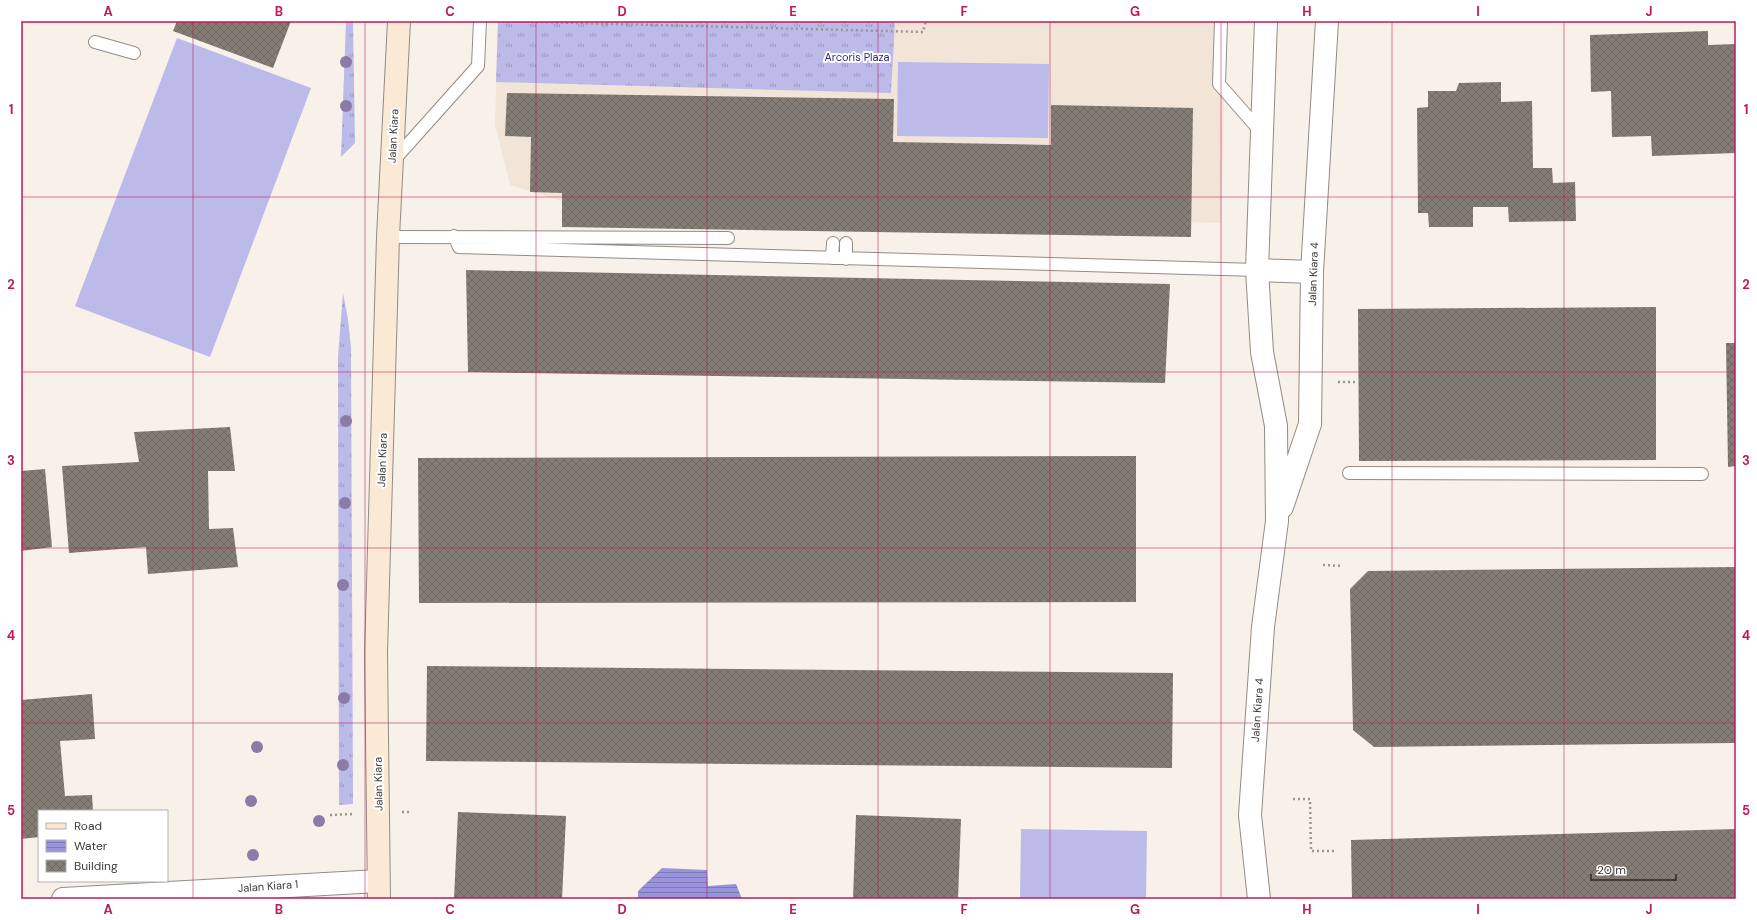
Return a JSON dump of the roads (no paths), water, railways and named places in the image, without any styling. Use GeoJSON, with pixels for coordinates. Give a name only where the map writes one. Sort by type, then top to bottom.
{"type":"FeatureCollection","features":[{"type":"Feature","properties":{"kind":"main road","name":"Jalan Kiara"},"geometry":{"type":"LineString","coordinates":[[379,890],[376,653],[388,237],[397,25]]}},
{"type":"Feature","properties":{"kind":"street","name":"Jalan Kiara 4"},"geometry":{"type":"LineString","coordinates":[[1259,899],[1250,815],[1263,627],[1277,521],[1276,426],[1262,352],[1257,270],[1266,21]]}},
{"type":"Feature","properties":{"kind":"street","name":"Jalan Kiara 4"},"geometry":{"type":"LineString","coordinates":[[1277,521],[1310,424],[1312,272],[1327,21]]}},
{"type":"Feature","properties":{"kind":"street"},"geometry":{"type":"LineString","coordinates":[[1257,270],[1312,272]]}},
{"type":"Feature","properties":{"kind":"street","name":"Jalan Kiara 1"},"geometry":{"type":"LineString","coordinates":[[62,899],[379,890]]}},
{"type":"Feature","properties":{"kind":"lane"},"geometry":{"type":"LineString","coordinates":[[392,162],[478,66],[480,21]]}},
{"type":"Feature","properties":{"kind":"lane"},"geometry":{"type":"LineString","coordinates":[[1221,21],[1219,84],[1262,133]]}},
{"type":"Feature","properties":{"kind":"lane"},"geometry":{"type":"LineString","coordinates":[[95,42],[134,53]]}},
{"type":"Feature","properties":{"kind":"lane"},"geometry":{"type":"LineString","coordinates":[[454,236],[459,247],[1257,270]]}},
{"type":"Feature","properties":{"kind":"lane"},"geometry":{"type":"LineString","coordinates":[[388,237],[728,238]]}},
{"type":"Feature","properties":{"kind":"lane"},"geometry":{"type":"LineString","coordinates":[[832,258],[833,243]]}},
{"type":"Feature","properties":{"kind":"lane"},"geometry":{"type":"LineString","coordinates":[[846,243],[846,259]]}},
{"type":"Feature","properties":{"kind":"lane"},"geometry":{"type":"LineString","coordinates":[[1349,473],[1702,474]]}},
{"type":"Feature","properties":{"kind":"water"},"geometry":{"type":"Polygon","coordinates":[[[662,868],[707,870],[708,886],[736,884],[742,899],[638,899],[638,891],[662,868]]]}},
{"type":"Feature","properties":{"kind":"park label","name":"Arcoris Plaza"},"geometry":{"type":"Point","coordinates":[857,57]}}]}
